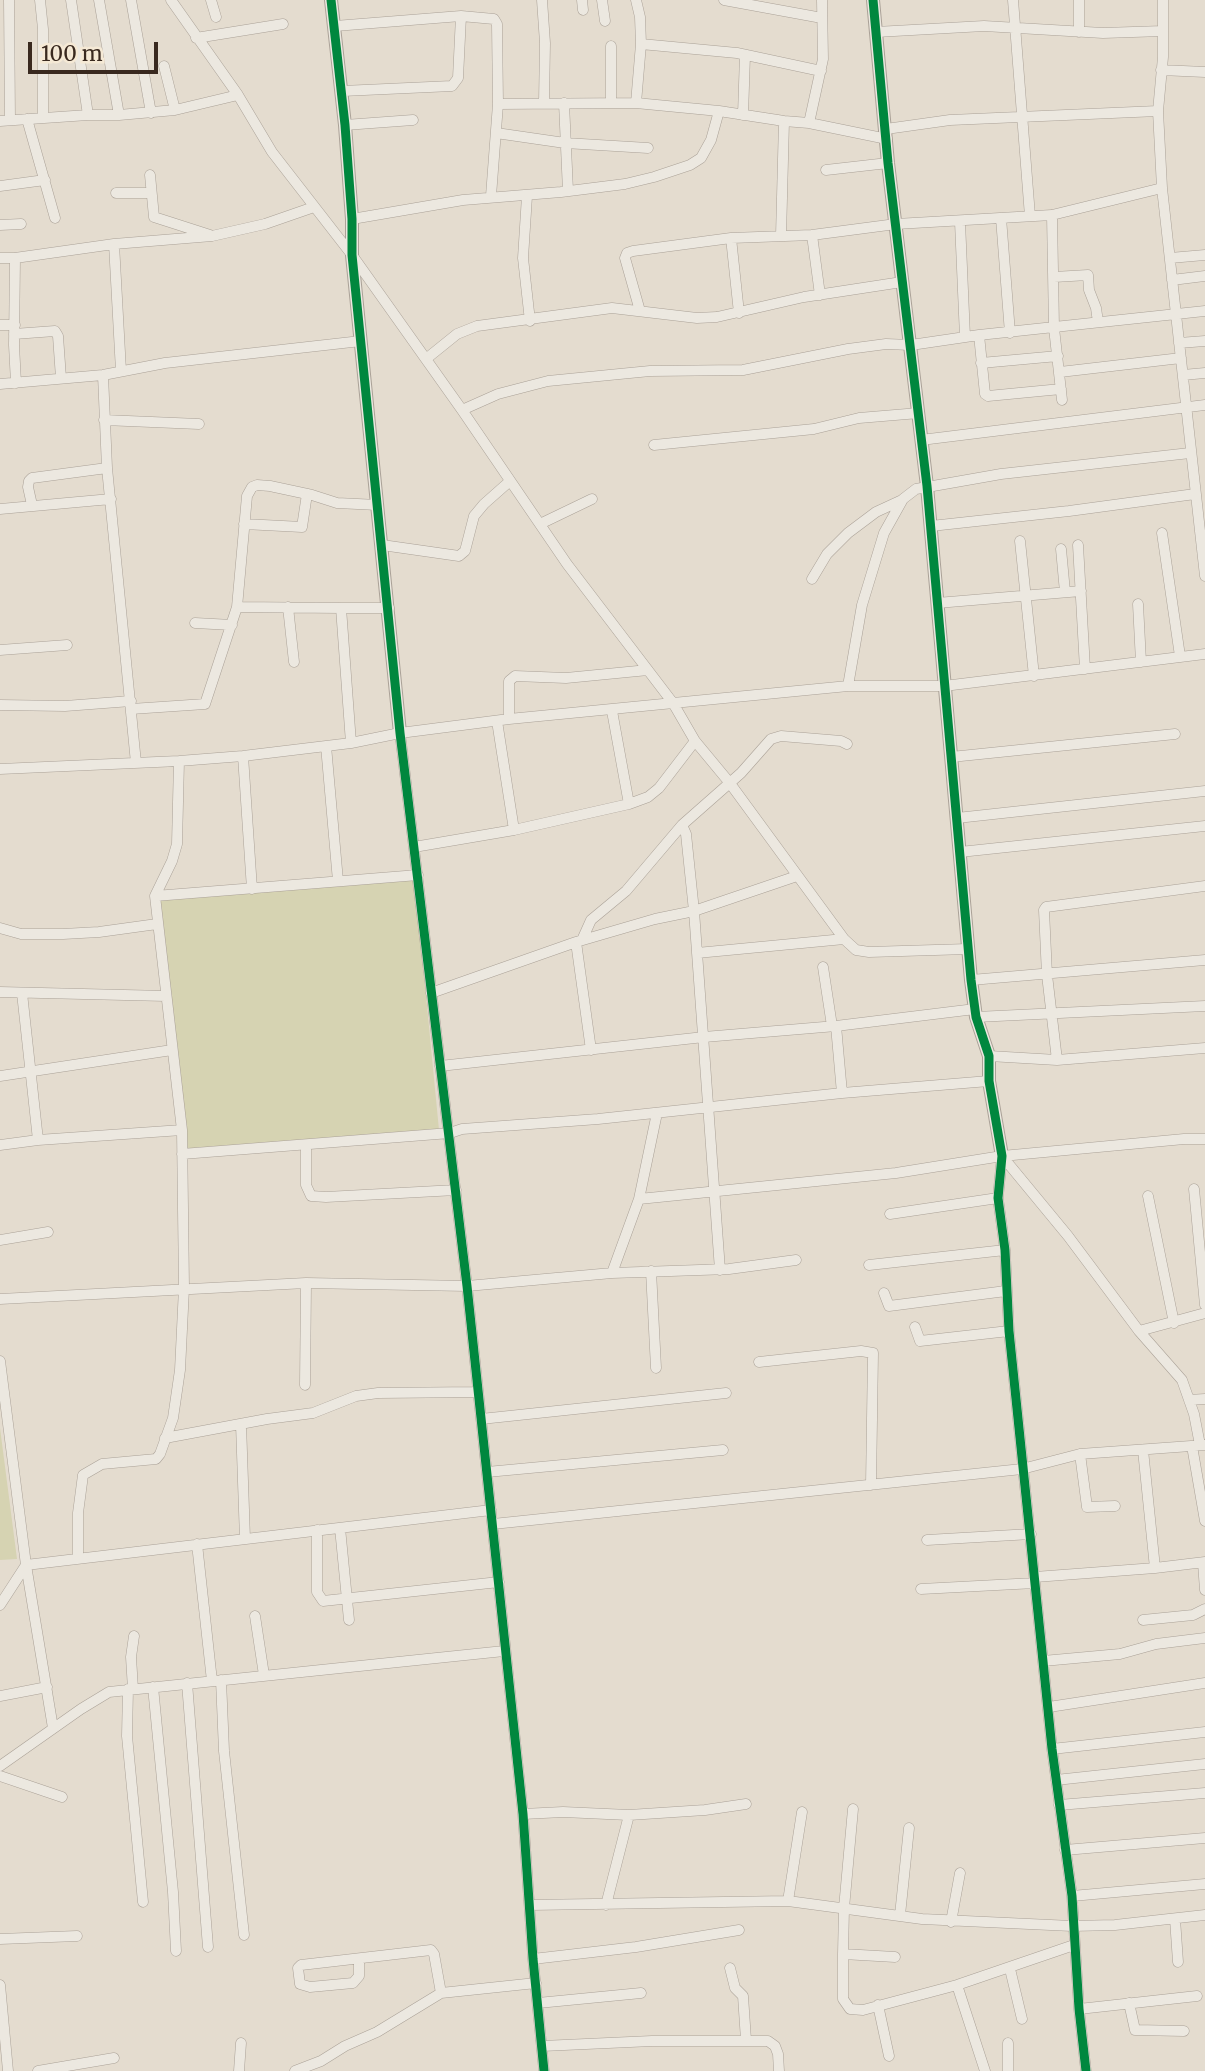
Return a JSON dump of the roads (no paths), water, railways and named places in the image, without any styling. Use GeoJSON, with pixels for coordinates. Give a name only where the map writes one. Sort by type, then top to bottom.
{"type":"FeatureCollection","features":[{"type":"Feature","properties":{"kind":"street"},"geometry":{"type":"LineString","coordinates":[[9,0],[5,120],[151,113],[238,95]]}},
{"type":"Feature","properties":{"kind":"street"},"geometry":{"type":"LineString","coordinates":[[40,0],[43,29],[43,117]]}},
{"type":"Feature","properties":{"kind":"street"},"geometry":{"type":"LineString","coordinates":[[71,0],[88,115]]}},
{"type":"Feature","properties":{"kind":"street"},"geometry":{"type":"LineString","coordinates":[[99,0],[119,115]]}},
{"type":"Feature","properties":{"kind":"street"},"geometry":{"type":"LineString","coordinates":[[131,0],[151,113]]}},
{"type":"Feature","properties":{"kind":"street"},"geometry":{"type":"LineString","coordinates":[[171,0],[238,95],[272,152],[352,255],[567,564],[673,703],[695,741],[729,782],[844,939],[856,950],[968,949]]}},
{"type":"Feature","properties":{"kind":"street"},"geometry":{"type":"LineString","coordinates":[[211,0],[216,17]]}},
{"type":"Feature","properties":{"kind":"street"},"geometry":{"type":"LineString","coordinates":[[331,0],[345,125],[352,255],[400,733],[450,1133],[499,1582],[504,1651],[523,1814],[544,2071]]}},
{"type":"Feature","properties":{"kind":"street"},"geometry":{"type":"LineString","coordinates":[[542,0],[545,43],[544,103]]}},
{"type":"Feature","properties":{"kind":"street"},"geometry":{"type":"LineString","coordinates":[[602,0],[605,21]]}},
{"type":"Feature","properties":{"kind":"street"},"geometry":{"type":"LineString","coordinates":[[636,0],[641,44],[636,103]]}},
{"type":"Feature","properties":{"kind":"street"},"geometry":{"type":"LineString","coordinates":[[724,0],[822,19]]}},
{"type":"Feature","properties":{"kind":"street"},"geometry":{"type":"LineString","coordinates":[[809,122],[821,71],[821,0]]}},
{"type":"Feature","properties":{"kind":"street"},"geometry":{"type":"LineString","coordinates":[[873,0],[888,163],[927,486],[971,980],[975,1013],[989,1056],[989,1081],[1002,1156],[998,1198],[1005,1250],[1006,1291],[1022,1469],[1052,1749],[1072,1896],[1072,1926],[1086,2071]]}},
{"type":"Feature","properties":{"kind":"street"},"geometry":{"type":"LineString","coordinates":[[1013,0],[1030,216]]}},
{"type":"Feature","properties":{"kind":"street"},"geometry":{"type":"LineString","coordinates":[[1079,0],[1079,32]]}},
{"type":"Feature","properties":{"kind":"street"},"geometry":{"type":"LineString","coordinates":[[1163,0],[1158,111],[1163,188],[1190,453],[1195,494],[1201,516],[1205,576]]}},
{"type":"Feature","properties":{"kind":"street"},"geometry":{"type":"LineString","coordinates":[[335,26],[461,16],[488,17],[497,24],[498,104],[491,196]]}},
{"type":"Feature","properties":{"kind":"street"},"geometry":{"type":"LineString","coordinates":[[342,91],[452,86],[458,78],[461,16]]}},
{"type":"Feature","properties":{"kind":"street"},"geometry":{"type":"LineString","coordinates":[[197,38],[283,24]]}},
{"type":"Feature","properties":{"kind":"street"},"geometry":{"type":"LineString","coordinates":[[876,32],[984,26],[1079,32],[1163,31]]}},
{"type":"Feature","properties":{"kind":"street"},"geometry":{"type":"LineString","coordinates":[[641,44],[745,55],[821,71]]}},
{"type":"Feature","properties":{"kind":"street"},"geometry":{"type":"LineString","coordinates":[[611,46],[611,102]]}},
{"type":"Feature","properties":{"kind":"street"},"geometry":{"type":"LineString","coordinates":[[743,115],[745,55]]}},
{"type":"Feature","properties":{"kind":"street"},"geometry":{"type":"LineString","coordinates":[[164,66],[175,110]]}},
{"type":"Feature","properties":{"kind":"street"},"geometry":{"type":"LineString","coordinates":[[1161,70],[1205,72]]}},
{"type":"Feature","properties":{"kind":"street"},"geometry":{"type":"LineString","coordinates":[[565,103],[568,191]]}},
{"type":"Feature","properties":{"kind":"street"},"geometry":{"type":"LineString","coordinates":[[498,104],[636,103],[809,122],[887,134],[950,120],[1158,111]]}},
{"type":"Feature","properties":{"kind":"street"},"geometry":{"type":"LineString","coordinates":[[352,219],[491,196],[527,196],[625,184],[690,165],[701,158],[707,149],[719,111]]}},
{"type":"Feature","properties":{"kind":"street"},"geometry":{"type":"LineString","coordinates":[[27,119],[55,218]]}},
{"type":"Feature","properties":{"kind":"street"},"geometry":{"type":"LineString","coordinates":[[345,125],[413,120]]}},
{"type":"Feature","properties":{"kind":"street"},"geometry":{"type":"LineString","coordinates":[[781,236],[784,121]]}},
{"type":"Feature","properties":{"kind":"street"},"geometry":{"type":"LineString","coordinates":[[496,133],[565,143],[648,148]]}},
{"type":"Feature","properties":{"kind":"street"},"geometry":{"type":"LineString","coordinates":[[826,170],[888,163]]}},
{"type":"Feature","properties":{"kind":"street"},"geometry":{"type":"LineString","coordinates":[[150,175],[154,217],[212,236]]}},
{"type":"Feature","properties":{"kind":"street"},"geometry":{"type":"LineString","coordinates":[[0,186],[44,180]]}},
{"type":"Feature","properties":{"kind":"street"},"geometry":{"type":"LineString","coordinates":[[640,311],[626,265],[627,253],[731,238],[812,235],[896,224],[1052,215],[1163,188]]}},
{"type":"Feature","properties":{"kind":"street"},"geometry":{"type":"LineString","coordinates":[[116,193],[151,193]]}},
{"type":"Feature","properties":{"kind":"street"},"geometry":{"type":"LineString","coordinates":[[527,196],[523,258],[530,321]]}},
{"type":"Feature","properties":{"kind":"street"},"geometry":{"type":"LineString","coordinates":[[0,258],[114,244],[212,236],[265,225],[314,207]]}},
{"type":"Feature","properties":{"kind":"street"},"geometry":{"type":"LineString","coordinates":[[979,335],[985,394],[1061,395],[1054,328],[1052,215]]}},
{"type":"Feature","properties":{"kind":"street"},"geometry":{"type":"LineString","coordinates":[[1001,218],[1010,333]]}},
{"type":"Feature","properties":{"kind":"street"},"geometry":{"type":"LineString","coordinates":[[960,222],[965,337]]}},
{"type":"Feature","properties":{"kind":"street"},"geometry":{"type":"LineString","coordinates":[[0,225],[21,225]]}},
{"type":"Feature","properties":{"kind":"street"},"geometry":{"type":"LineString","coordinates":[[812,235],[820,295]]}},
{"type":"Feature","properties":{"kind":"street"},"geometry":{"type":"LineString","coordinates":[[731,238],[739,313]]}},
{"type":"Feature","properties":{"kind":"street"},"geometry":{"type":"LineString","coordinates":[[114,244],[121,371]]}},
{"type":"Feature","properties":{"kind":"street"},"geometry":{"type":"LineString","coordinates":[[1170,258],[1205,255]]}},
{"type":"Feature","properties":{"kind":"street"},"geometry":{"type":"LineString","coordinates":[[15,258],[16,383]]}},
{"type":"Feature","properties":{"kind":"street"},"geometry":{"type":"LineString","coordinates":[[1054,277],[1088,275],[1089,290],[1098,322]]}},
{"type":"Feature","properties":{"kind":"street"},"geometry":{"type":"LineString","coordinates":[[1172,280],[1205,276]]}},
{"type":"Feature","properties":{"kind":"street"},"geometry":{"type":"LineString","coordinates":[[426,359],[465,330],[612,308],[697,318],[739,313],[780,302],[902,282]]}},
{"type":"Feature","properties":{"kind":"street"},"geometry":{"type":"LineString","coordinates":[[462,410],[498,394],[548,381],[650,371],[743,370],[886,344],[911,345],[979,335],[1205,311]]}},
{"type":"Feature","properties":{"kind":"street"},"geometry":{"type":"LineString","coordinates":[[0,325],[15,329],[55,331],[58,336],[61,378]]}},
{"type":"Feature","properties":{"kind":"street"},"geometry":{"type":"LineString","coordinates":[[0,384],[103,374],[165,363],[361,341]]}},
{"type":"Feature","properties":{"kind":"street"},"geometry":{"type":"LineString","coordinates":[[1179,343],[1205,341]]}},
{"type":"Feature","properties":{"kind":"street"},"geometry":{"type":"LineString","coordinates":[[981,363],[1058,356]]}},
{"type":"Feature","properties":{"kind":"street"},"geometry":{"type":"LineString","coordinates":[[1059,372],[1181,358]]}},
{"type":"Feature","properties":{"kind":"street"},"geometry":{"type":"LineString","coordinates":[[1183,375],[1205,373]]}},
{"type":"Feature","properties":{"kind":"street"},"geometry":{"type":"LineString","coordinates":[[103,374],[107,468],[136,763]]}},
{"type":"Feature","properties":{"kind":"street"},"geometry":{"type":"LineString","coordinates":[[921,440],[1205,405]]}},
{"type":"Feature","properties":{"kind":"street"},"geometry":{"type":"LineString","coordinates":[[654,445],[814,429],[859,418],[919,413]]}},
{"type":"Feature","properties":{"kind":"street"},"geometry":{"type":"LineString","coordinates":[[104,420],[199,424]]}},
{"type":"Feature","properties":{"kind":"street"},"geometry":{"type":"LineString","coordinates":[[812,579],[827,554],[848,533],[876,512],[903,499],[916,489],[1001,474],[1190,453]]}},
{"type":"Feature","properties":{"kind":"street"},"geometry":{"type":"LineString","coordinates":[[32,505],[28,487],[32,478],[107,468]]}},
{"type":"Feature","properties":{"kind":"street"},"geometry":{"type":"LineString","coordinates":[[382,545],[459,556],[465,551],[474,516],[510,481]]}},
{"type":"Feature","properties":{"kind":"street"},"geometry":{"type":"LineString","coordinates":[[0,705],[205,704],[237,607],[248,491],[252,487],[263,485],[337,503],[378,505]]}},
{"type":"Feature","properties":{"kind":"street"},"geometry":{"type":"LineString","coordinates":[[244,524],[302,527],[307,494]]}},
{"type":"Feature","properties":{"kind":"street"},"geometry":{"type":"LineString","coordinates":[[931,526],[1195,494]]}},
{"type":"Feature","properties":{"kind":"street"},"geometry":{"type":"LineString","coordinates":[[0,509],[111,499]]}},
{"type":"Feature","properties":{"kind":"street"},"geometry":{"type":"LineString","coordinates":[[540,524],[592,499]]}},
{"type":"Feature","properties":{"kind":"street"},"geometry":{"type":"LineString","coordinates":[[848,685],[862,604],[884,533],[903,499]]}},
{"type":"Feature","properties":{"kind":"street"},"geometry":{"type":"LineString","coordinates":[[1162,533],[1180,656]]}},
{"type":"Feature","properties":{"kind":"street"},"geometry":{"type":"LineString","coordinates":[[1020,541],[1034,676]]}},
{"type":"Feature","properties":{"kind":"street"},"geometry":{"type":"LineString","coordinates":[[1078,545],[1086,669]]}},
{"type":"Feature","properties":{"kind":"street"},"geometry":{"type":"LineString","coordinates":[[1061,549],[1065,592]]}},
{"type":"Feature","properties":{"kind":"street"},"geometry":{"type":"LineString","coordinates":[[937,603],[1081,592]]}},
{"type":"Feature","properties":{"kind":"street"},"geometry":{"type":"LineString","coordinates":[[1138,604],[1141,662]]}},
{"type":"Feature","properties":{"kind":"street"},"geometry":{"type":"LineString","coordinates":[[237,607],[389,608]]}},
{"type":"Feature","properties":{"kind":"street"},"geometry":{"type":"LineString","coordinates":[[288,607],[294,662]]}},
{"type":"Feature","properties":{"kind":"street"},"geometry":{"type":"LineString","coordinates":[[341,608],[351,743]]}},
{"type":"Feature","properties":{"kind":"street"},"geometry":{"type":"LineString","coordinates":[[195,623],[232,625]]}},
{"type":"Feature","properties":{"kind":"street"},"geometry":{"type":"LineString","coordinates":[[0,650],[67,645]]}},
{"type":"Feature","properties":{"kind":"street"},"geometry":{"type":"LineString","coordinates":[[0,769],[243,756],[509,719],[848,685],[944,685],[1205,654]]}},
{"type":"Feature","properties":{"kind":"street"},"geometry":{"type":"LineString","coordinates":[[509,719],[509,681],[515,676],[566,678],[648,670]]}},
{"type":"Feature","properties":{"kind":"street"},"geometry":{"type":"LineString","coordinates":[[612,710],[629,804]]}},
{"type":"Feature","properties":{"kind":"street"},"geometry":{"type":"LineString","coordinates":[[497,721],[514,830]]}},
{"type":"Feature","properties":{"kind":"street"},"geometry":{"type":"LineString","coordinates":[[951,757],[1175,734]]}},
{"type":"Feature","properties":{"kind":"street"},"geometry":{"type":"LineString","coordinates":[[591,1050],[579,941],[591,920],[631,886],[682,825],[741,773],[774,737],[833,740],[847,744]]}},
{"type":"Feature","properties":{"kind":"street"},"geometry":{"type":"LineString","coordinates":[[414,847],[514,830],[629,804],[648,797],[659,788],[695,741]]}},
{"type":"Feature","properties":{"kind":"street"},"geometry":{"type":"LineString","coordinates":[[326,746],[338,881]]}},
{"type":"Feature","properties":{"kind":"street"},"geometry":{"type":"LineString","coordinates":[[243,756],[252,889]]}},
{"type":"Feature","properties":{"kind":"street"},"geometry":{"type":"LineString","coordinates":[[78,1558],[78,1513],[83,1475],[102,1464],[156,1459],[173,1418],[180,1370],[184,1288],[182,1130],[155,896],[177,844],[179,761]]}},
{"type":"Feature","properties":{"kind":"street"},"geometry":{"type":"LineString","coordinates":[[957,818],[1205,791]]}},
{"type":"Feature","properties":{"kind":"street"},"geometry":{"type":"LineString","coordinates":[[682,825],[686,834],[694,911],[720,1269]]}},
{"type":"Feature","properties":{"kind":"street"},"geometry":{"type":"LineString","coordinates":[[960,852],[1205,826]]}},
{"type":"Feature","properties":{"kind":"street"},"geometry":{"type":"LineString","coordinates":[[155,896],[418,875]]}},
{"type":"Feature","properties":{"kind":"street"},"geometry":{"type":"LineString","coordinates":[[431,993],[579,941],[655,919],[694,911],[797,876]]}},
{"type":"Feature","properties":{"kind":"street"},"geometry":{"type":"LineString","coordinates":[[1057,1060],[1047,975],[1046,907],[1205,886]]}},
{"type":"Feature","properties":{"kind":"street"},"geometry":{"type":"LineString","coordinates":[[0,928],[21,934],[63,934],[157,924]]}},
{"type":"Feature","properties":{"kind":"street"},"geometry":{"type":"LineString","coordinates":[[697,953],[844,939]]}},
{"type":"Feature","properties":{"kind":"street"},"geometry":{"type":"LineString","coordinates":[[971,980],[1205,960]]}},
{"type":"Feature","properties":{"kind":"street"},"geometry":{"type":"LineString","coordinates":[[824,967],[842,1093]]}},
{"type":"Feature","properties":{"kind":"street"},"geometry":{"type":"LineString","coordinates":[[0,992],[166,996]]}},
{"type":"Feature","properties":{"kind":"street"},"geometry":{"type":"LineString","coordinates":[[22,993],[38,1140]]}},
{"type":"Feature","properties":{"kind":"street"},"geometry":{"type":"LineString","coordinates":[[440,1066],[704,1037],[975,1013],[1050,1014],[1205,1006]]}},
{"type":"Feature","properties":{"kind":"street"},"geometry":{"type":"LineString","coordinates":[[989,1056],[1057,1060],[1205,1048]]}},
{"type":"Feature","properties":{"kind":"street"},"geometry":{"type":"LineString","coordinates":[[0,1076],[172,1050]]}},
{"type":"Feature","properties":{"kind":"street"},"geometry":{"type":"LineString","coordinates":[[182,1154],[450,1133],[462,1129],[989,1081]]}},
{"type":"Feature","properties":{"kind":"street"},"geometry":{"type":"LineString","coordinates":[[612,1273],[639,1199],[657,1113]]}},
{"type":"Feature","properties":{"kind":"street"},"geometry":{"type":"LineString","coordinates":[[0,1145],[182,1130]]}},
{"type":"Feature","properties":{"kind":"street"},"geometry":{"type":"LineString","coordinates":[[639,1199],[896,1173],[1002,1156],[1205,1139]]}},
{"type":"Feature","properties":{"kind":"street"},"geometry":{"type":"LineString","coordinates":[[306,1146],[306,1185],[311,1196],[326,1198],[456,1190]]}},
{"type":"Feature","properties":{"kind":"street"},"geometry":{"type":"LineString","coordinates":[[1002,1156],[1068,1236],[1139,1331],[1182,1380],[1199,1445],[1205,1521]]}},
{"type":"Feature","properties":{"kind":"street"},"geometry":{"type":"LineString","coordinates":[[1194,1189],[1205,1305]]}},
{"type":"Feature","properties":{"kind":"street"},"geometry":{"type":"LineString","coordinates":[[1148,1196],[1174,1323]]}},
{"type":"Feature","properties":{"kind":"street"},"geometry":{"type":"LineString","coordinates":[[890,1214],[998,1198]]}},
{"type":"Feature","properties":{"kind":"street"},"geometry":{"type":"LineString","coordinates":[[0,1240],[47,1232]]}},
{"type":"Feature","properties":{"kind":"street"},"geometry":{"type":"LineString","coordinates":[[869,1265],[1005,1250]]}},
{"type":"Feature","properties":{"kind":"street"},"geometry":{"type":"LineString","coordinates":[[0,1299],[306,1283],[467,1286],[612,1273],[720,1269],[796,1260]]}},
{"type":"Feature","properties":{"kind":"street"},"geometry":{"type":"LineString","coordinates":[[651,1271],[656,1368]]}},
{"type":"Feature","properties":{"kind":"street"},"geometry":{"type":"LineString","coordinates":[[305,1385],[306,1283]]}},
{"type":"Feature","properties":{"kind":"street"},"geometry":{"type":"LineString","coordinates":[[884,1293],[890,1306],[1006,1291]]}},
{"type":"Feature","properties":{"kind":"street"},"geometry":{"type":"LineString","coordinates":[[1139,1331],[1205,1313]]}},
{"type":"Feature","properties":{"kind":"street"},"geometry":{"type":"LineString","coordinates":[[915,1327],[920,1341],[1010,1331]]}},
{"type":"Feature","properties":{"kind":"street"},"geometry":{"type":"LineString","coordinates":[[759,1362],[822,1353],[861,1350],[873,1353],[871,1485]]}},
{"type":"Feature","properties":{"kind":"street"},"geometry":{"type":"LineString","coordinates":[[0,1361],[26,1565],[53,1728]]}},
{"type":"Feature","properties":{"kind":"street"},"geometry":{"type":"LineString","coordinates":[[165,1438],[313,1413],[367,1394],[478,1392]]}},
{"type":"Feature","properties":{"kind":"street"},"geometry":{"type":"LineString","coordinates":[[481,1419],[726,1393]]}},
{"type":"Feature","properties":{"kind":"street"},"geometry":{"type":"LineString","coordinates":[[1189,1400],[1205,1399]]}},
{"type":"Feature","properties":{"kind":"street"},"geometry":{"type":"LineString","coordinates":[[241,1424],[245,1539]]}},
{"type":"Feature","properties":{"kind":"street"},"geometry":{"type":"LineString","coordinates":[[492,1524],[1022,1469],[1080,1454],[1199,1445]]}},
{"type":"Feature","properties":{"kind":"street"},"geometry":{"type":"LineString","coordinates":[[486,1472],[723,1450]]}},
{"type":"Feature","properties":{"kind":"street"},"geometry":{"type":"LineString","coordinates":[[1143,1450],[1155,1568]]}},
{"type":"Feature","properties":{"kind":"street"},"geometry":{"type":"LineString","coordinates":[[1080,1454],[1087,1507],[1115,1506]]}},
{"type":"Feature","properties":{"kind":"street"},"geometry":{"type":"LineString","coordinates":[[0,1605],[26,1565],[491,1510]]}},
{"type":"Feature","properties":{"kind":"street"},"geometry":{"type":"LineString","coordinates":[[340,1528],[349,1620]]}},
{"type":"Feature","properties":{"kind":"street"},"geometry":{"type":"LineString","coordinates":[[317,1530],[318,1596],[323,1601],[499,1582]]}},
{"type":"Feature","properties":{"kind":"street"},"geometry":{"type":"LineString","coordinates":[[927,1540],[1031,1534]]}},
{"type":"Feature","properties":{"kind":"street"},"geometry":{"type":"LineString","coordinates":[[197,1544],[216,1680],[244,1935]]}},
{"type":"Feature","properties":{"kind":"street"},"geometry":{"type":"LineString","coordinates":[[921,1589],[1204,1563],[1205,1590]]}},
{"type":"Feature","properties":{"kind":"street"},"geometry":{"type":"LineString","coordinates":[[1143,1620],[1193,1615],[1205,1609]]}},
{"type":"Feature","properties":{"kind":"street"},"geometry":{"type":"LineString","coordinates":[[255,1615],[264,1675]]}},
{"type":"Feature","properties":{"kind":"street"},"geometry":{"type":"LineString","coordinates":[[134,1636],[127,1736],[143,1902]]}},
{"type":"Feature","properties":{"kind":"street"},"geometry":{"type":"LineString","coordinates":[[1043,1661],[1111,1656],[1131,1653],[1156,1644],[1205,1638]]}},
{"type":"Feature","properties":{"kind":"street"},"geometry":{"type":"LineString","coordinates":[[0,1766],[101,1696],[131,1689],[504,1651]]}},
{"type":"Feature","properties":{"kind":"street"},"geometry":{"type":"LineString","coordinates":[[187,1683],[208,1947]]}},
{"type":"Feature","properties":{"kind":"street"},"geometry":{"type":"LineString","coordinates":[[1049,1707],[1205,1683]]}},
{"type":"Feature","properties":{"kind":"street"},"geometry":{"type":"LineString","coordinates":[[0,1696],[47,1687]]}},
{"type":"Feature","properties":{"kind":"street"},"geometry":{"type":"LineString","coordinates":[[153,1687],[173,1892],[176,1951]]}},
{"type":"Feature","properties":{"kind":"street"},"geometry":{"type":"LineString","coordinates":[[1052,1749],[1205,1732]]}},
{"type":"Feature","properties":{"kind":"street"},"geometry":{"type":"LineString","coordinates":[[1056,1780],[1205,1765]]}},
{"type":"Feature","properties":{"kind":"street"},"geometry":{"type":"LineString","coordinates":[[0,1776],[62,1797]]}},
{"type":"Feature","properties":{"kind":"street"},"geometry":{"type":"LineString","coordinates":[[1059,1805],[1205,1793]]}},
{"type":"Feature","properties":{"kind":"street"},"geometry":{"type":"LineString","coordinates":[[523,1814],[563,1812],[629,1815],[705,1810],[746,1804]]}},
{"type":"Feature","properties":{"kind":"street"},"geometry":{"type":"LineString","coordinates":[[853,1809],[844,1908],[846,2007],[854,2010],[878,2006],[957,1985],[1074,1945]]}},
{"type":"Feature","properties":{"kind":"street"},"geometry":{"type":"LineString","coordinates":[[788,1901],[802,1812]]}},
{"type":"Feature","properties":{"kind":"street"},"geometry":{"type":"LineString","coordinates":[[606,1905],[629,1815]]}},
{"type":"Feature","properties":{"kind":"street"},"geometry":{"type":"LineString","coordinates":[[900,1915],[909,1828]]}},
{"type":"Feature","properties":{"kind":"street"},"geometry":{"type":"LineString","coordinates":[[1065,1850],[1205,1838]]}},
{"type":"Feature","properties":{"kind":"street"},"geometry":{"type":"LineString","coordinates":[[951,1922],[960,1873]]}},
{"type":"Feature","properties":{"kind":"street"},"geometry":{"type":"LineString","coordinates":[[1072,1896],[1205,1884]]}},
{"type":"Feature","properties":{"kind":"street"},"geometry":{"type":"LineString","coordinates":[[530,1905],[788,1901],[951,1922],[1072,1926],[1115,1925],[1205,1915]]}},
{"type":"Feature","properties":{"kind":"street"},"geometry":{"type":"LineString","coordinates":[[1175,1919],[1178,1962]]}},
{"type":"Feature","properties":{"kind":"street"},"geometry":{"type":"LineString","coordinates":[[533,1959],[636,1947],[739,1930]]}},
{"type":"Feature","properties":{"kind":"street"},"geometry":{"type":"LineString","coordinates":[[0,1939],[77,1936]]}},
{"type":"Feature","properties":{"kind":"street"},"geometry":{"type":"LineString","coordinates":[[359,1959],[359,1976],[353,1983],[310,1987],[300,1984],[298,1968],[301,1965],[431,1950],[441,1993]]}},
{"type":"Feature","properties":{"kind":"street"},"geometry":{"type":"LineString","coordinates":[[843,1954],[895,1958]]}},
{"type":"Feature","properties":{"kind":"street"},"geometry":{"type":"LineString","coordinates":[[730,1968],[735,1988],[743,1996],[746,2040]]}},
{"type":"Feature","properties":{"kind":"street"},"geometry":{"type":"LineString","coordinates":[[1010,1969],[1022,2019]]}},
{"type":"Feature","properties":{"kind":"street"},"geometry":{"type":"LineString","coordinates":[[295,2071],[321,2061],[345,2046],[377,2032],[441,1993],[536,1983]]}},
{"type":"Feature","properties":{"kind":"street"},"geometry":{"type":"LineString","coordinates":[[0,1985],[8,2071]]}},
{"type":"Feature","properties":{"kind":"street"},"geometry":{"type":"LineString","coordinates":[[957,1985],[985,2071]]}},
{"type":"Feature","properties":{"kind":"street"},"geometry":{"type":"LineString","coordinates":[[538,2003],[641,1993]]}},
{"type":"Feature","properties":{"kind":"street"},"geometry":{"type":"LineString","coordinates":[[1079,2009],[1197,1996]]}},
{"type":"Feature","properties":{"kind":"street"},"geometry":{"type":"LineString","coordinates":[[1129,2003],[1135,2030],[1184,2031]]}},
{"type":"Feature","properties":{"kind":"street"},"geometry":{"type":"LineString","coordinates":[[878,2006],[889,2056]]}},
{"type":"Feature","properties":{"kind":"street"},"geometry":{"type":"LineString","coordinates":[[542,2046],[652,2041],[768,2041],[775,2046],[778,2054],[779,2071]]}},
{"type":"Feature","properties":{"kind":"street"},"geometry":{"type":"LineString","coordinates":[[239,2071],[241,2043]]}},
{"type":"Feature","properties":{"kind":"street"},"geometry":{"type":"LineString","coordinates":[[1008,2043],[1008,2071]]}},
{"type":"Feature","properties":{"kind":"street"},"geometry":{"type":"LineString","coordinates":[[38,2071],[114,2057]]}}]}
